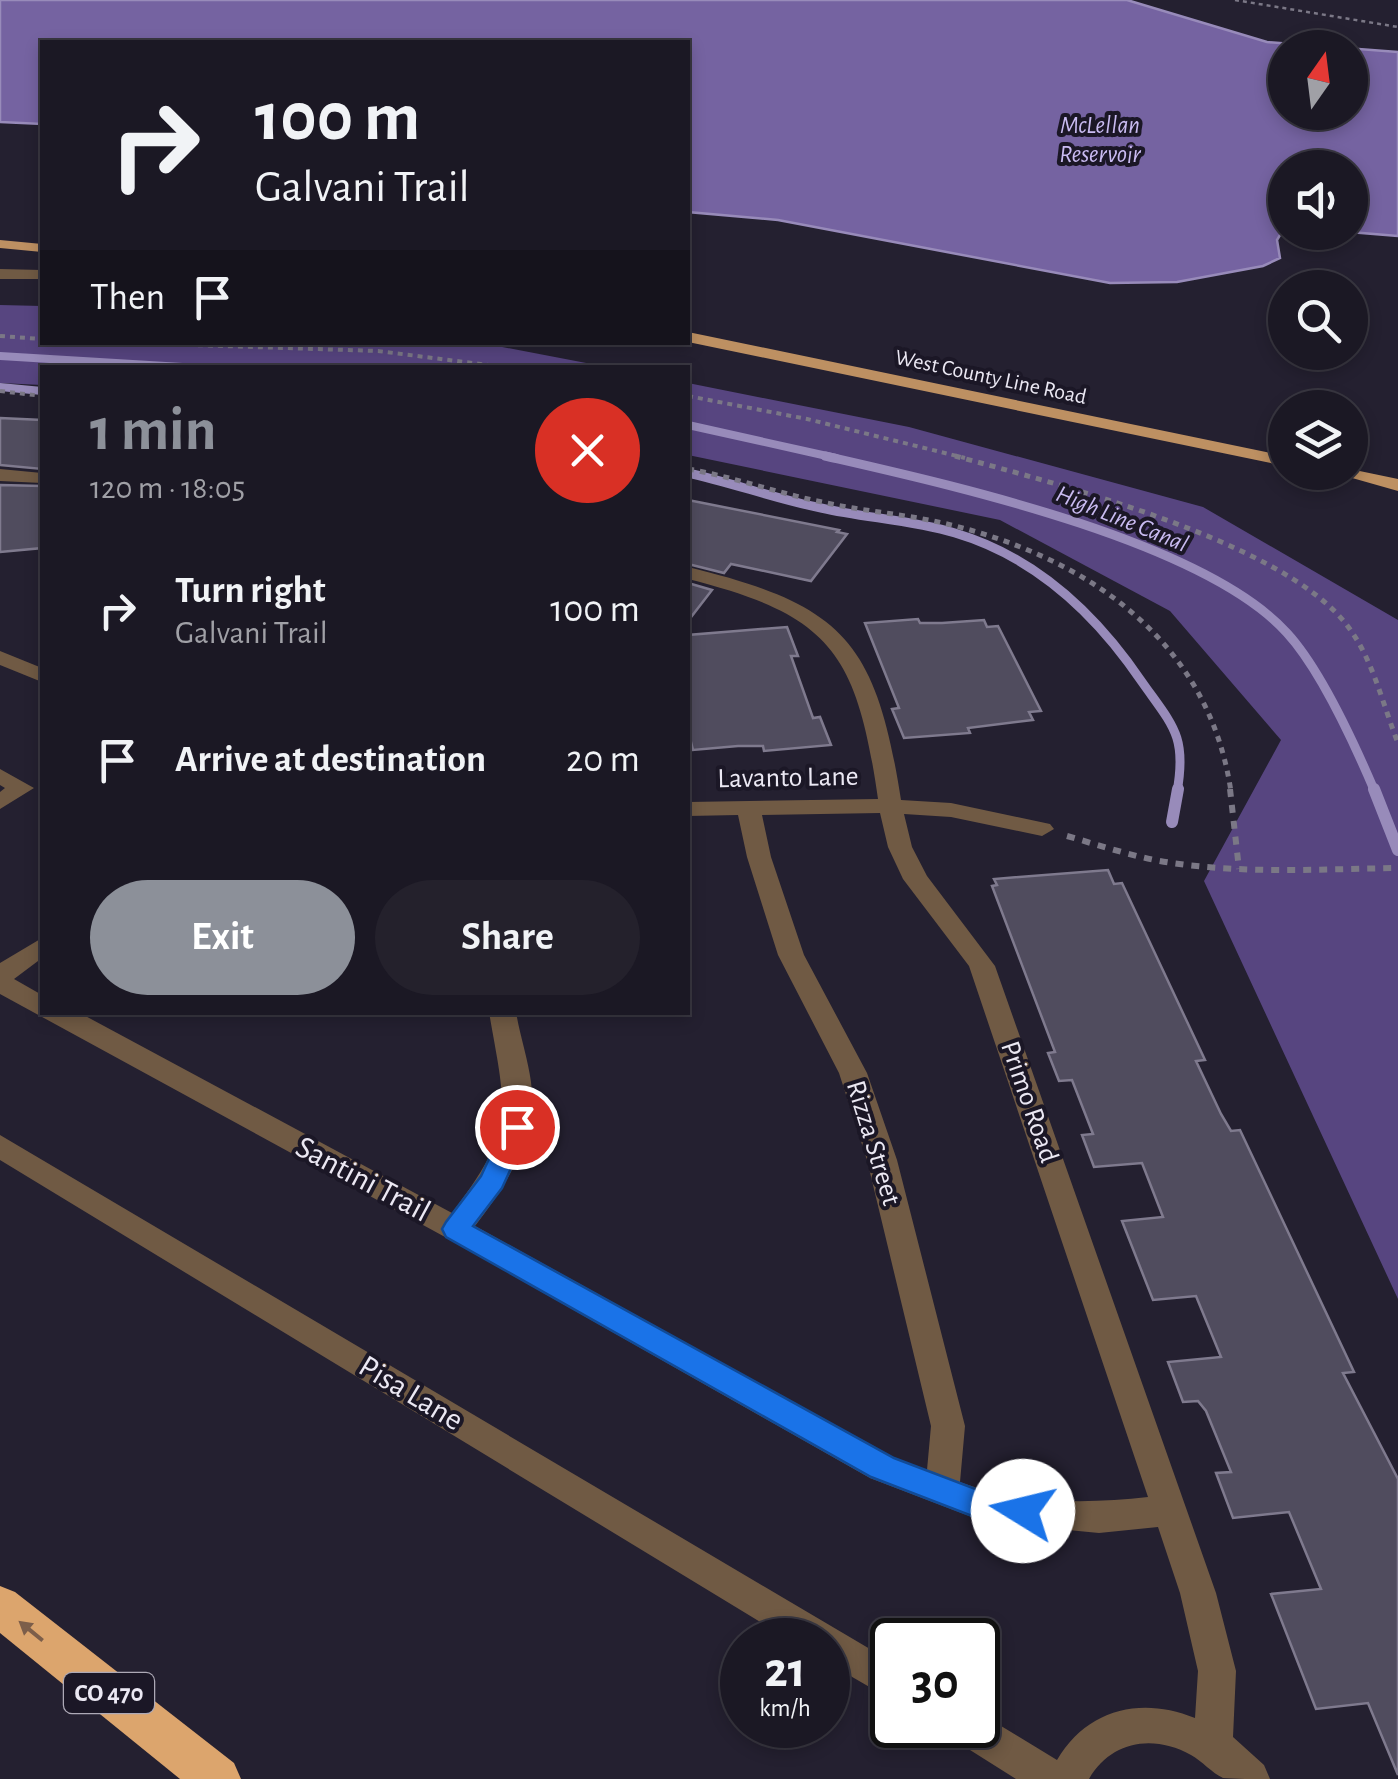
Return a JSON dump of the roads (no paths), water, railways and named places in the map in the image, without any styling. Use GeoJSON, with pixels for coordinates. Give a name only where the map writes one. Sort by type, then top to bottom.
{"type":"FeatureCollection","features":[{"type":"Feature","properties":{"kind":"highway","name":"CO 470"},"geometry":{"type":"LineString","coordinates":[[0,1606],[217,1779]]}},
{"type":"Feature","properties":{"kind":"main road"},"geometry":{"type":"LineString","coordinates":[[0,230],[40,234]]}},
{"type":"Feature","properties":{"kind":"main road"},"geometry":{"type":"LineString","coordinates":[[0,244],[40,248]]}},
{"type":"Feature","properties":{"kind":"main road","name":"West County Line Road"},"geometry":{"type":"LineString","coordinates":[[690,337],[1268,457]]}},
{"type":"Feature","properties":{"kind":"main road"},"geometry":{"type":"LineString","coordinates":[[1368,478],[1398,484]]}},
{"type":"Feature","properties":{"kind":"street"},"geometry":{"type":"LineString","coordinates":[[0,274],[40,275]]}},
{"type":"Feature","properties":{"kind":"street"},"geometry":{"type":"LineString","coordinates":[[0,476],[40,478]]}},
{"type":"Feature","properties":{"kind":"street","name":"Primo Road"},"geometry":{"type":"LineString","coordinates":[[690,574],[782,602],[810,618],[841,646],[881,751],[890,806],[906,864],[968,942],[982,966],[1170,1510],[1212,1638],[1216,1671],[1213,1744]]}},
{"type":"Feature","properties":{"kind":"street"},"geometry":{"type":"LineString","coordinates":[[0,657],[40,675]]}},
{"type":"Feature","properties":{"kind":"street"},"geometry":{"type":"LineString","coordinates":[[0,776],[22,788],[0,802]]}},
{"type":"Feature","properties":{"kind":"street","name":"Lavanto Lane"},"geometry":{"type":"LineString","coordinates":[[690,809],[890,806],[950,810],[1042,829]]}},
{"type":"Feature","properties":{"kind":"street","name":"Rizza Street"},"geometry":{"type":"LineString","coordinates":[[749,809],[759,857],[792,954],[853,1073],[882,1160],[948,1426],[942,1491]]}},
{"type":"Feature","properties":{"kind":"street"},"geometry":{"type":"LineString","coordinates":[[40,948],[0,979],[40,1005]]}},
{"type":"Feature","properties":{"kind":"street","name":"Santini Trail"},"geometry":{"type":"LineString","coordinates":[[61,1015],[456,1229],[882,1468],[985,1507],[1100,1518],[1170,1510]]}},
{"type":"Feature","properties":{"kind":"street"},"geometry":{"type":"LineString","coordinates":[[456,1229],[493,1181],[517,1127],[518,1086],[503,1015]]}},
{"type":"Feature","properties":{"kind":"street","name":"Pisa Lane"},"geometry":{"type":"LineString","coordinates":[[0,1146],[787,1618]]}},
{"type":"Feature","properties":{"kind":"street"},"geometry":{"type":"LineString","coordinates":[[1068,1779],[1086,1748],[1122,1728],[1167,1726],[1213,1744],[1250,1779]]}},
{"type":"Feature","properties":{"kind":"street"},"geometry":{"type":"LineString","coordinates":[[1000,1747],[1050,1779]]}},
{"type":"Feature","properties":{"kind":"water","name":"McLellan Reservoir"},"geometry":{"type":"Polygon","coordinates":[[[0,0],[1127,0],[1268,42],[1268,130],[1368,130],[1368,50],[1398,52],[1398,236],[1368,234],[1368,150],[1268,150],[1268,250],[1279,250],[1280,258],[1263,266],[1177,282],[1110,283],[778,220],[690,212],[690,40],[40,40],[40,124],[0,122],[0,0]]]}},
{"type":"Feature","properties":{"kind":"waterway","name":"High Line Canal"},"geometry":{"type":"LineString","coordinates":[[0,356],[149,365]]}},
{"type":"Feature","properties":{"kind":"waterway"},"geometry":{"type":"LineString","coordinates":[[0,387],[40,391]]}},
{"type":"Feature","properties":{"kind":"waterway","name":"High Line Canal"},"geometry":{"type":"LineString","coordinates":[[690,425],[836,458]]}},
{"type":"Feature","properties":{"kind":"waterway","name":"High Line Canal"},"geometry":{"type":"LineString","coordinates":[[825,456],[937,482],[1070,520],[1197,570],[1248,600],[1287,633],[1312,667],[1375,792]]}},
{"type":"Feature","properties":{"kind":"waterway"},"geometry":{"type":"LineString","coordinates":[[690,474],[804,504],[955,533],[1012,557],[1038,573],[1105,633],[1169,721],[1180,757],[1177,792]]}},
{"type":"Feature","properties":{"kind":"waterway"},"geometry":{"type":"LineString","coordinates":[[1172,822],[1178,789]]}},
{"type":"Feature","properties":{"kind":"waterway","name":"High Line Canal"},"geometry":{"type":"LineString","coordinates":[[1374,789],[1398,850]]}}]}
